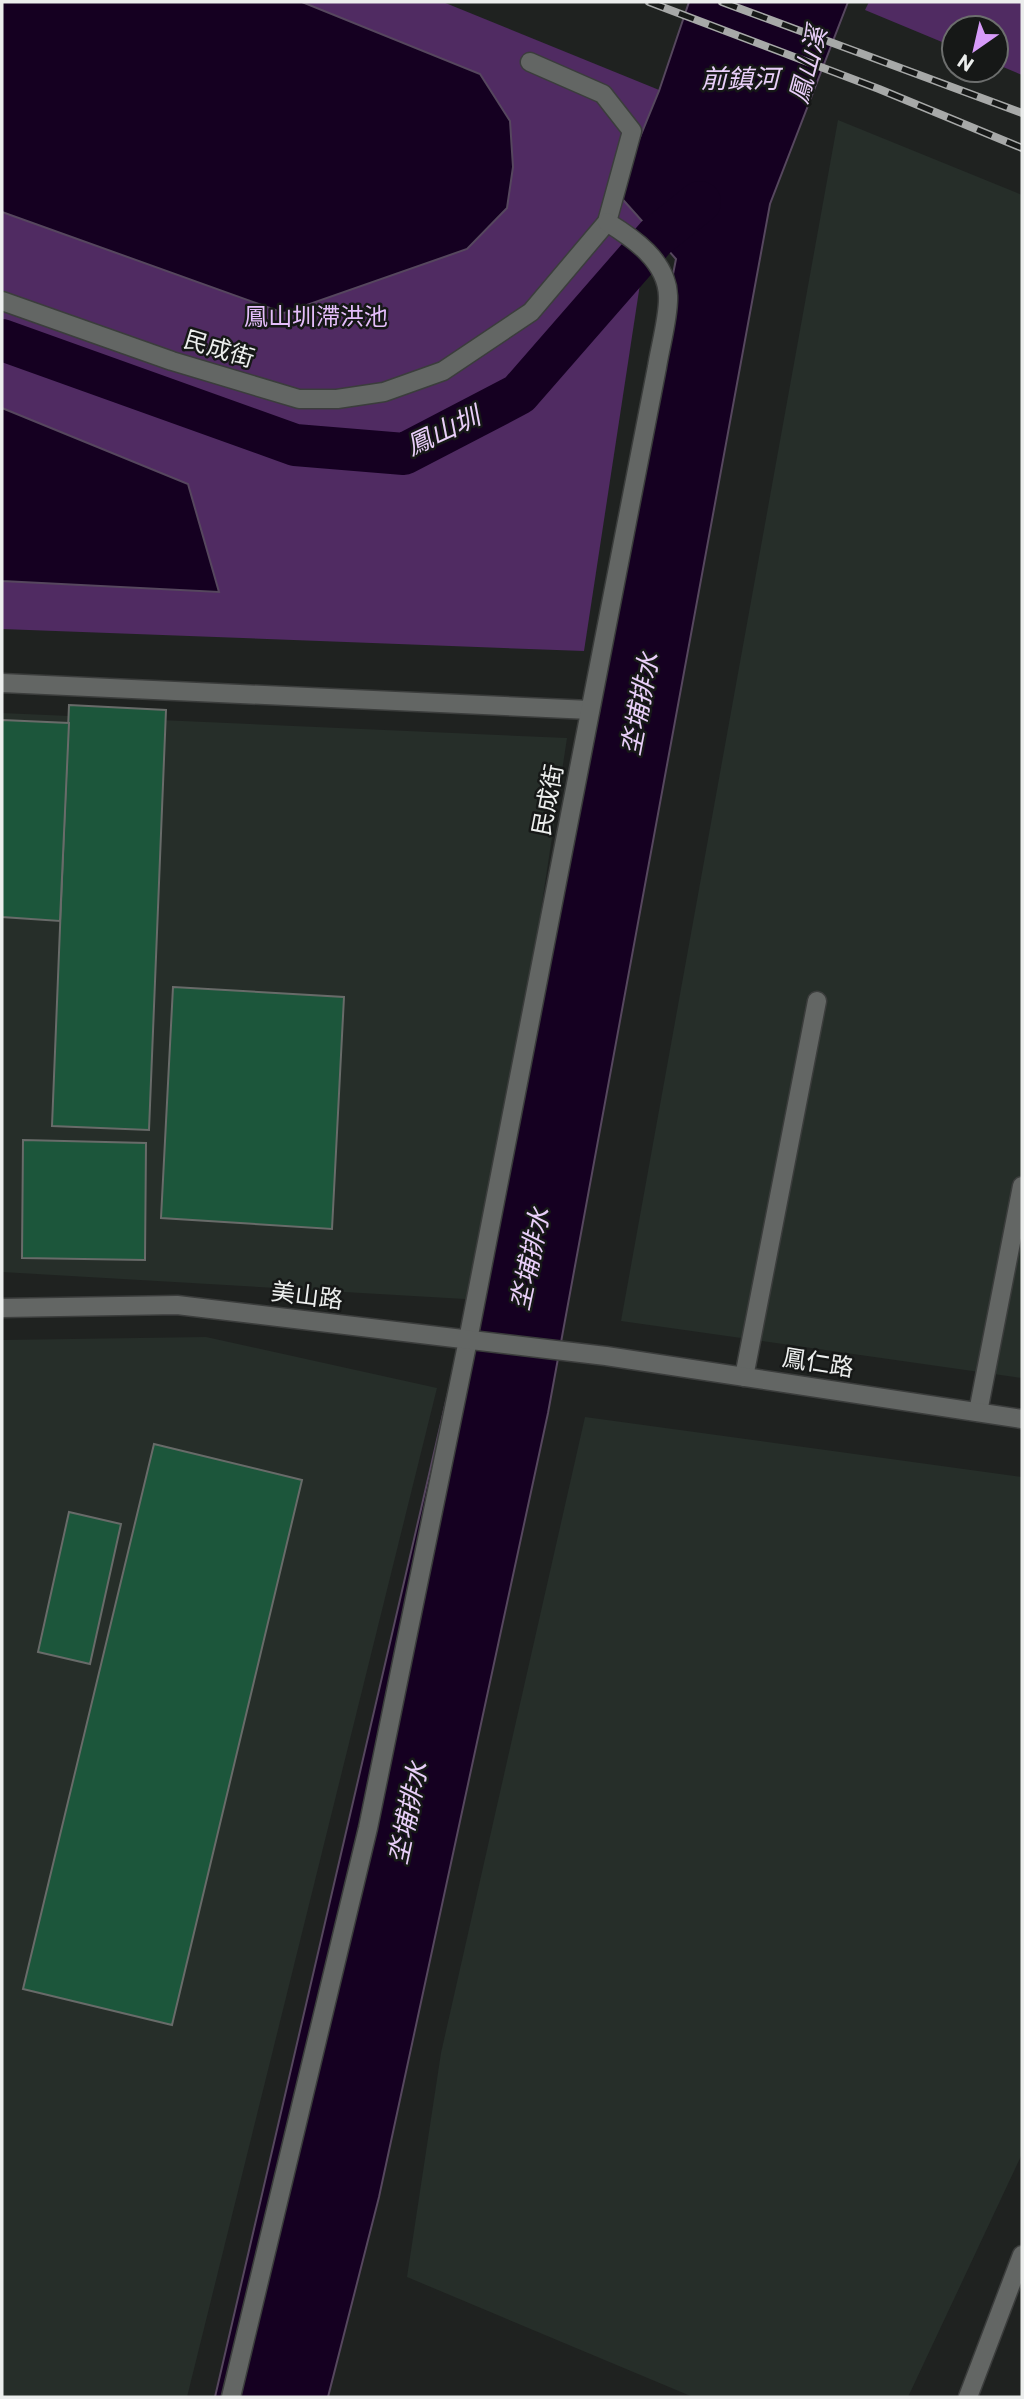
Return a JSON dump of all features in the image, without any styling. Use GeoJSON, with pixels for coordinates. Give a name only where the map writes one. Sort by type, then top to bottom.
{"type":"FeatureCollection","features":[{"type":"Feature","properties":{"kind":"street","name":"民成街"},"geometry":{"type":"LineString","coordinates":[[2,301],[172,361],[299,399],[337,399],[384,392],[443,371],[531,312],[607,222],[632,131],[603,94],[530,62]]}},
{"type":"Feature","properties":{"kind":"street","name":"民成街"},"geometry":{"type":"LineString","coordinates":[[231,2397],[368,1828],[468,1340],[657,367],[668,295],[662,270],[633,238],[607,222]]}},
{"type":"Feature","properties":{"kind":"street"},"geometry":{"type":"LineString","coordinates":[[2,682],[590,710]]}},
{"type":"Feature","properties":{"kind":"street"},"geometry":{"type":"LineString","coordinates":[[744,1377],[817,1001]]}},
{"type":"Feature","properties":{"kind":"street"},"geometry":{"type":"LineString","coordinates":[[978,1412],[1022,1186]]}},
{"type":"Feature","properties":{"kind":"street","name":"美山路"},"geometry":{"type":"LineString","coordinates":[[2,1308],[177,1305],[606,1356]]}},
{"type":"Feature","properties":{"kind":"street","name":"鳳仁路"},"geometry":{"type":"LineString","coordinates":[[606,1356],[1022,1419]]}},
{"type":"Feature","properties":{"kind":"street"},"geometry":{"type":"LineString","coordinates":[[968,2397],[1022,2255]]}},
{"type":"Feature","properties":{"kind":"shaded area"},"geometry":{"type":"Polygon","coordinates":[[[838,120],[1022,195],[1022,1378],[621,1321],[838,120]]]}},
{"type":"Feature","properties":{"kind":"shaded area"},"geometry":{"type":"Polygon","coordinates":[[[2,713],[567,738],[482,1300],[2,1272],[2,713]]]}},
{"type":"Feature","properties":{"kind":"shaded area"},"geometry":{"type":"Polygon","coordinates":[[[206,1337],[437,1388],[187,2397],[2,2397],[2,1340],[206,1337]]]}},
{"type":"Feature","properties":{"kind":"shaded area"},"geometry":{"type":"Polygon","coordinates":[[[585,1417],[1022,1477],[1022,2154],[908,2397],[693,2397],[407,2277],[441,2053],[585,1417]]]}},
{"type":"Feature","properties":{"kind":"green space","name":"鳳山圳滯洪池"},"geometry":{"type":"Polygon","coordinates":[[[2,2],[443,2],[669,94],[584,651],[2,629],[2,2]]]}},
{"type":"Feature","properties":{"kind":"green space"},"geometry":{"type":"Polygon","coordinates":[[[869,2],[1022,2],[1022,75],[1010,70],[1010,14],[940,14],[940,41],[865,10],[869,2]]]}},
{"type":"Feature","properties":{"kind":"water"},"geometry":{"type":"Polygon","coordinates":[[[2,2],[302,2],[480,74],[510,121],[513,167],[507,208],[467,249],[284,313],[2,212],[2,2]]]}},
{"type":"Feature","properties":{"kind":"water","name":"前鎮河"},"geometry":{"type":"Polygon","coordinates":[[[689,2],[848,2],[770,204],[548,1413],[379,2197],[328,2397],[215,2397],[479,1259],[676,259],[617,193],[659,91],[689,2]]]}},
{"type":"Feature","properties":{"kind":"water"},"geometry":{"type":"Polygon","coordinates":[[[2,408],[188,484],[219,592],[2,581],[2,408]]]}},
{"type":"Feature","properties":{"kind":"building"},"geometry":{"type":"Polygon","coordinates":[[[69,705],[166,710],[149,1130],[52,1126],[69,705]]]}},
{"type":"Feature","properties":{"kind":"building"},"geometry":{"type":"Polygon","coordinates":[[[2,720],[69,723],[60,921],[2,917],[2,720]]]}},
{"type":"Feature","properties":{"kind":"building"},"geometry":{"type":"Polygon","coordinates":[[[173,987],[344,997],[332,1229],[161,1218],[173,987]]]}},
{"type":"Feature","properties":{"kind":"building"},"geometry":{"type":"Polygon","coordinates":[[[23,1140],[146,1143],[145,1260],[22,1258],[23,1140]]]}},
{"type":"Feature","properties":{"kind":"building"},"geometry":{"type":"Polygon","coordinates":[[[154,1444],[302,1480],[172,2025],[23,1989],[154,1444]]]}},
{"type":"Feature","properties":{"kind":"building"},"geometry":{"type":"Polygon","coordinates":[[[69,1512],[121,1524],[90,1664],[38,1652],[69,1512]]]}},
{"type":"Feature","properties":{"kind":"waterway","name":"鳳山圳"},"geometry":{"type":"LineString","coordinates":[[2,340],[295,445],[404,454],[519,394],[656,237],[700,202]]}},
{"type":"Feature","properties":{"kind":"railway"},"geometry":{"type":"LineString","coordinates":[[649,2],[879,89],[1022,148]]}},
{"type":"Feature","properties":{"kind":"railway"},"geometry":{"type":"LineString","coordinates":[[722,2],[1022,113]]}},
{"type":"Feature","properties":{"kind":"water label","name":"鳳山溪"},"geometry":{"type":"Point","coordinates":[808,65]}},
{"type":"Feature","properties":{"kind":"water label","name":"坔埔排水"},"geometry":{"type":"Point","coordinates":[640,704]}},
{"type":"Feature","properties":{"kind":"water label","name":"坔埔排水"},"geometry":{"type":"Point","coordinates":[530,1259]}},
{"type":"Feature","properties":{"kind":"water label","name":"坔埔排水"},"geometry":{"type":"Point","coordinates":[408,1813]}}]}
